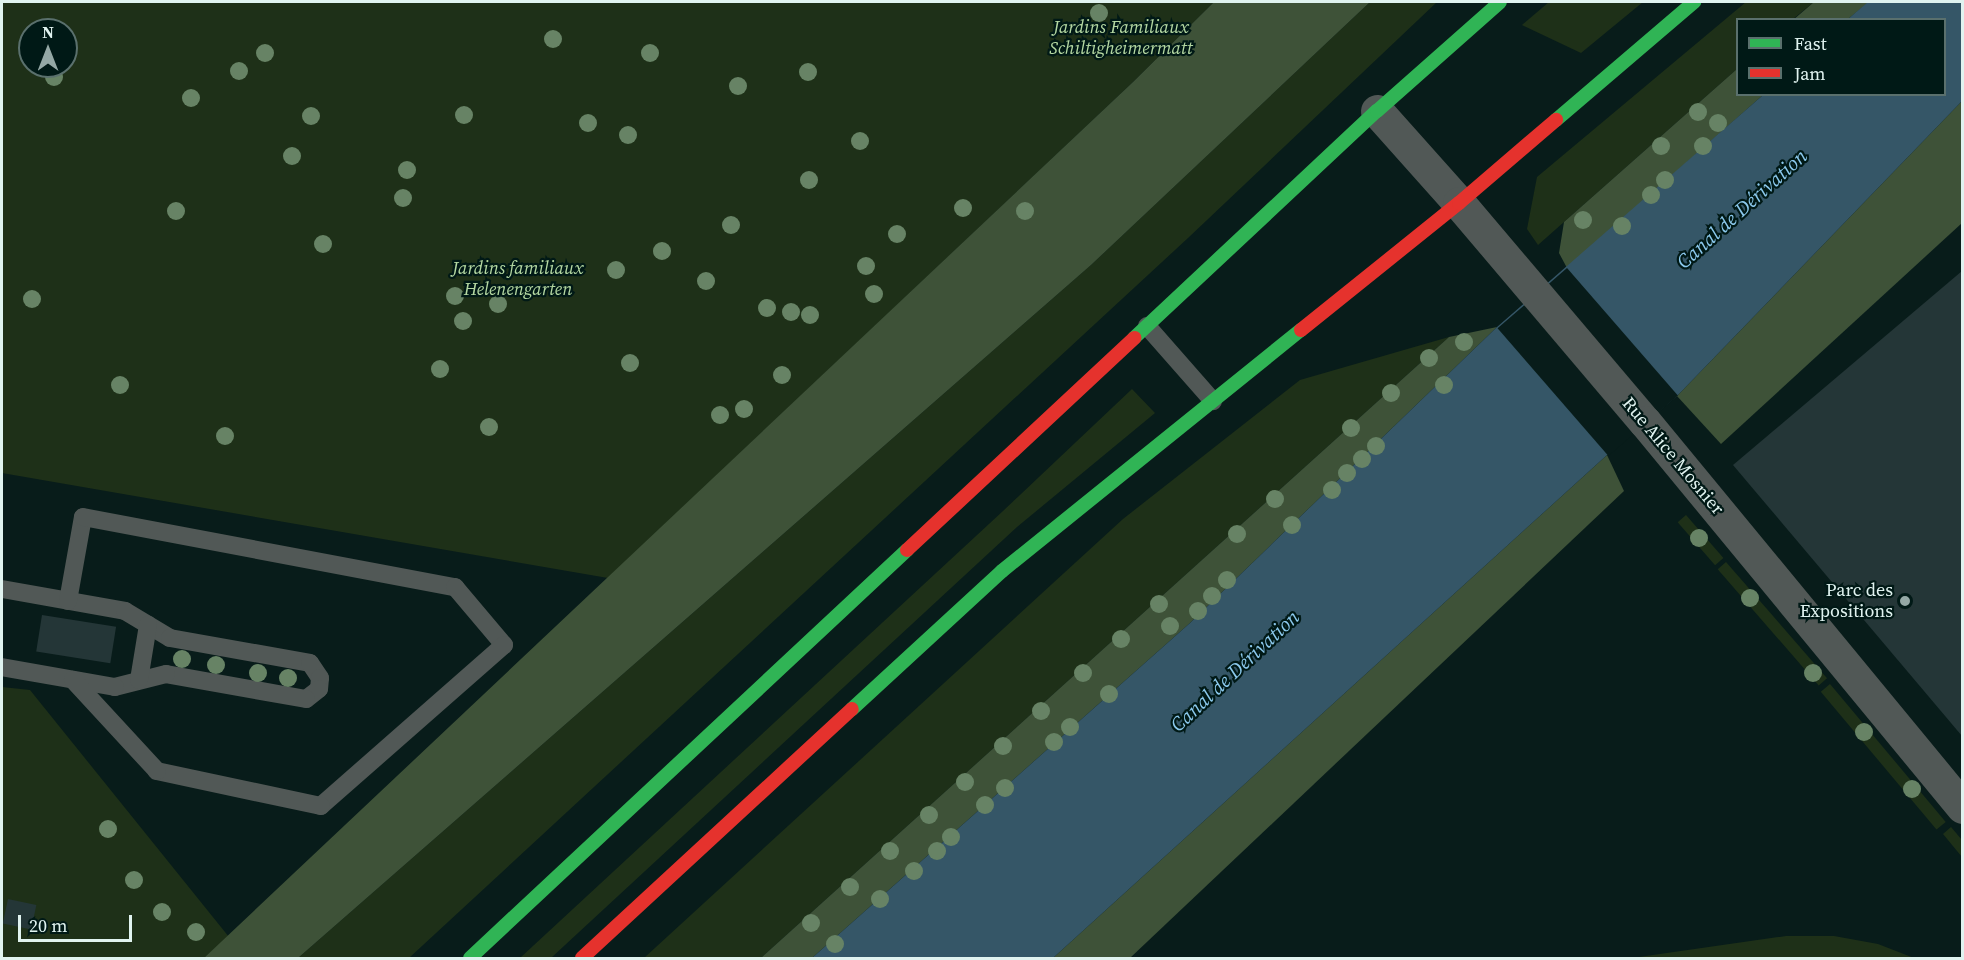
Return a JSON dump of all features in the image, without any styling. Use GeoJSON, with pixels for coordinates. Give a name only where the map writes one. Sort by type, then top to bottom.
{"type":"FeatureCollection","features":[{"type":"Feature","properties":{"kind":"main road"},"geometry":{"type":"LineString","coordinates":[[470,958],[1377,111],[1500,2]]}},
{"type":"Feature","properties":{"kind":"main road"},"geometry":{"type":"LineString","coordinates":[[582,958],[1002,571],[1459,203],[1694,2]]}},
{"type":"Feature","properties":{"kind":"street","name":"Rue Alice Mosnier"},"geometry":{"type":"LineString","coordinates":[[1377,111],[1459,203],[1646,422],[1962,807]]}},
{"type":"Feature","properties":{"kind":"lane"},"geometry":{"type":"LineString","coordinates":[[1147,326],[1213,401]]}},
{"type":"Feature","properties":{"kind":"lane"},"geometry":{"type":"LineString","coordinates":[[68,601],[83,517],[455,587],[504,645],[321,806],[157,771],[73,680]]}},
{"type":"Feature","properties":{"kind":"lane"},"geometry":{"type":"LineString","coordinates":[[2,590],[125,611],[170,638],[310,663],[320,678],[319,689],[306,699],[166,674],[116,687],[2,666]]}},
{"type":"Feature","properties":{"kind":"lane"},"geometry":{"type":"LineString","coordinates":[[139,680],[148,625]]}},
{"type":"Feature","properties":{"kind":"green space","name":"Jardins familiaux Helenengarten"},"geometry":{"type":"Polygon","coordinates":[[[2,2],[1214,2],[1133,82],[608,578],[2,473],[2,2]]]}},
{"type":"Feature","properties":{"kind":"green space"},"geometry":{"type":"Polygon","coordinates":[[[1214,2],[1370,2],[1091,265],[298,958],[204,958],[1133,82],[1214,2]]]}},
{"type":"Feature","properties":{"kind":"green space"},"geometry":{"type":"Polygon","coordinates":[[[1370,2],[1437,2],[1188,238],[409,958],[298,958],[1091,265],[1370,2]]]}},
{"type":"Feature","properties":{"kind":"green space"},"geometry":{"type":"Polygon","coordinates":[[[1549,2],[1643,2],[1581,53],[1522,25],[1549,2]]]}},
{"type":"Feature","properties":{"kind":"green space"},"geometry":{"type":"Polygon","coordinates":[[[1746,2],[1814,2],[1794,18],[1736,18],[1736,70],[1538,245],[1527,229],[1537,177],[1746,2]]]}},
{"type":"Feature","properties":{"kind":"green space"},"geometry":{"type":"Polygon","coordinates":[[[1814,2],[1869,2],[1849,18],[1795,18],[1814,2]]]}},
{"type":"Feature","properties":{"kind":"green space"},"geometry":{"type":"Polygon","coordinates":[[[1736,70],[1736,96],[1762,96],[1567,268],[1559,253],[1564,222],[1736,70]]]}},
{"type":"Feature","properties":{"kind":"green space"},"geometry":{"type":"Polygon","coordinates":[[[1962,101],[1962,223],[1721,444],[1677,396],[1962,101]]]}},
{"type":"Feature","properties":{"kind":"green space"},"geometry":{"type":"Polygon","coordinates":[[[1497,327],[1190,623],[812,958],[761,958],[1449,337],[1497,327]]]}},
{"type":"Feature","properties":{"kind":"green space"},"geometry":{"type":"Polygon","coordinates":[[[1449,337],[761,958],[644,958],[1123,519],[1300,380],[1449,337]]]}},
{"type":"Feature","properties":{"kind":"green space"},"geometry":{"type":"Polygon","coordinates":[[[1132,389],[1155,413],[1017,527],[551,958],[520,958],[1003,511],[1132,389]]]}},
{"type":"Feature","properties":{"kind":"green space"},"geometry":{"type":"Polygon","coordinates":[[[1607,455],[1624,491],[1130,958],[1053,958],[1607,455]]]}},
{"type":"Feature","properties":{"kind":"green space"},"geometry":{"type":"Polygon","coordinates":[[[1686,515],[1723,558],[1715,565],[1678,522],[1686,515]]]}},
{"type":"Feature","properties":{"kind":"green space"},"geometry":{"type":"Polygon","coordinates":[[[1726,562],[1827,678],[1819,685],[1718,569],[1726,562]]]}},
{"type":"Feature","properties":{"kind":"green space"},"geometry":{"type":"Polygon","coordinates":[[[1830,684],[1946,822],[1937,830],[1821,692],[1830,684]]]}},
{"type":"Feature","properties":{"kind":"green space"},"geometry":{"type":"Polygon","coordinates":[[[2,687],[30,690],[229,937],[204,958],[2,958],[2,687]]]}},
{"type":"Feature","properties":{"kind":"green space"},"geometry":{"type":"Polygon","coordinates":[[[1951,827],[1962,840],[1962,857],[1943,834],[1951,827]]]}},
{"type":"Feature","properties":{"kind":"green space"},"geometry":{"type":"Polygon","coordinates":[[[1786,936],[1834,936],[1878,944],[1914,958],[1632,958],[1786,936]]]}},
{"type":"Feature","properties":{"kind":"water","name":"Canal de Dérivation"},"geometry":{"type":"Polygon","coordinates":[[[1868,2],[1962,2],[1962,101],[1677,396],[1607,455],[1053,958],[812,958],[1190,623],[1497,327],[1762,96],[1946,96],[1946,18],[1849,18],[1868,2]]]}},
{"type":"Feature","properties":{"kind":"pier"},"geometry":{"type":"Polygon","coordinates":[[[1567,268],[1678,396],[1608,456],[1498,328],[1567,268]]]}},
{"type":"Feature","properties":{"kind":"building","name":"Parc des Expositions"},"geometry":{"type":"Polygon","coordinates":[[[1962,271],[1962,736],[1733,465],[1962,271]]]}},
{"type":"Feature","properties":{"kind":"building"},"geometry":{"type":"Polygon","coordinates":[[[42,615],[116,627],[110,663],[36,652],[42,615]]]}},
{"type":"Feature","properties":{"kind":"building"},"geometry":{"type":"Polygon","coordinates":[[[8,899],[36,905],[31,929],[3,923],[8,899]]]}},
{"type":"Feature","properties":{"kind":"traffic: fast"},"geometry":{"type":"LineString","coordinates":[[1134,338],[1377,111],[1500,2]]}},
{"type":"Feature","properties":{"kind":"traffic: fast"},"geometry":{"type":"LineString","coordinates":[[1556,120],[1694,2]]}},
{"type":"Feature","properties":{"kind":"traffic: fast"},"geometry":{"type":"LineString","coordinates":[[852,709],[1002,571],[1301,330]]}},
{"type":"Feature","properties":{"kind":"traffic: fast"},"geometry":{"type":"LineString","coordinates":[[470,958],[907,550]]}},
{"type":"Feature","properties":{"kind":"traffic: jam"},"geometry":{"type":"LineString","coordinates":[[1301,330],[1459,203],[1556,120]]}},
{"type":"Feature","properties":{"kind":"traffic: jam"},"geometry":{"type":"LineString","coordinates":[[907,550],[1134,338]]}},
{"type":"Feature","properties":{"kind":"traffic: jam"},"geometry":{"type":"LineString","coordinates":[[582,958],[852,709]]}},
{"type":"Feature","properties":{"kind":"place","name":"Parc des Expositions"},"geometry":{"type":"Point","coordinates":[1905,601]}},
{"type":"Feature","properties":{"kind":"park label","name":"Jardins Familiaux Schiltigheimermatt"},"geometry":{"type":"Point","coordinates":[1121,38]}}]}
